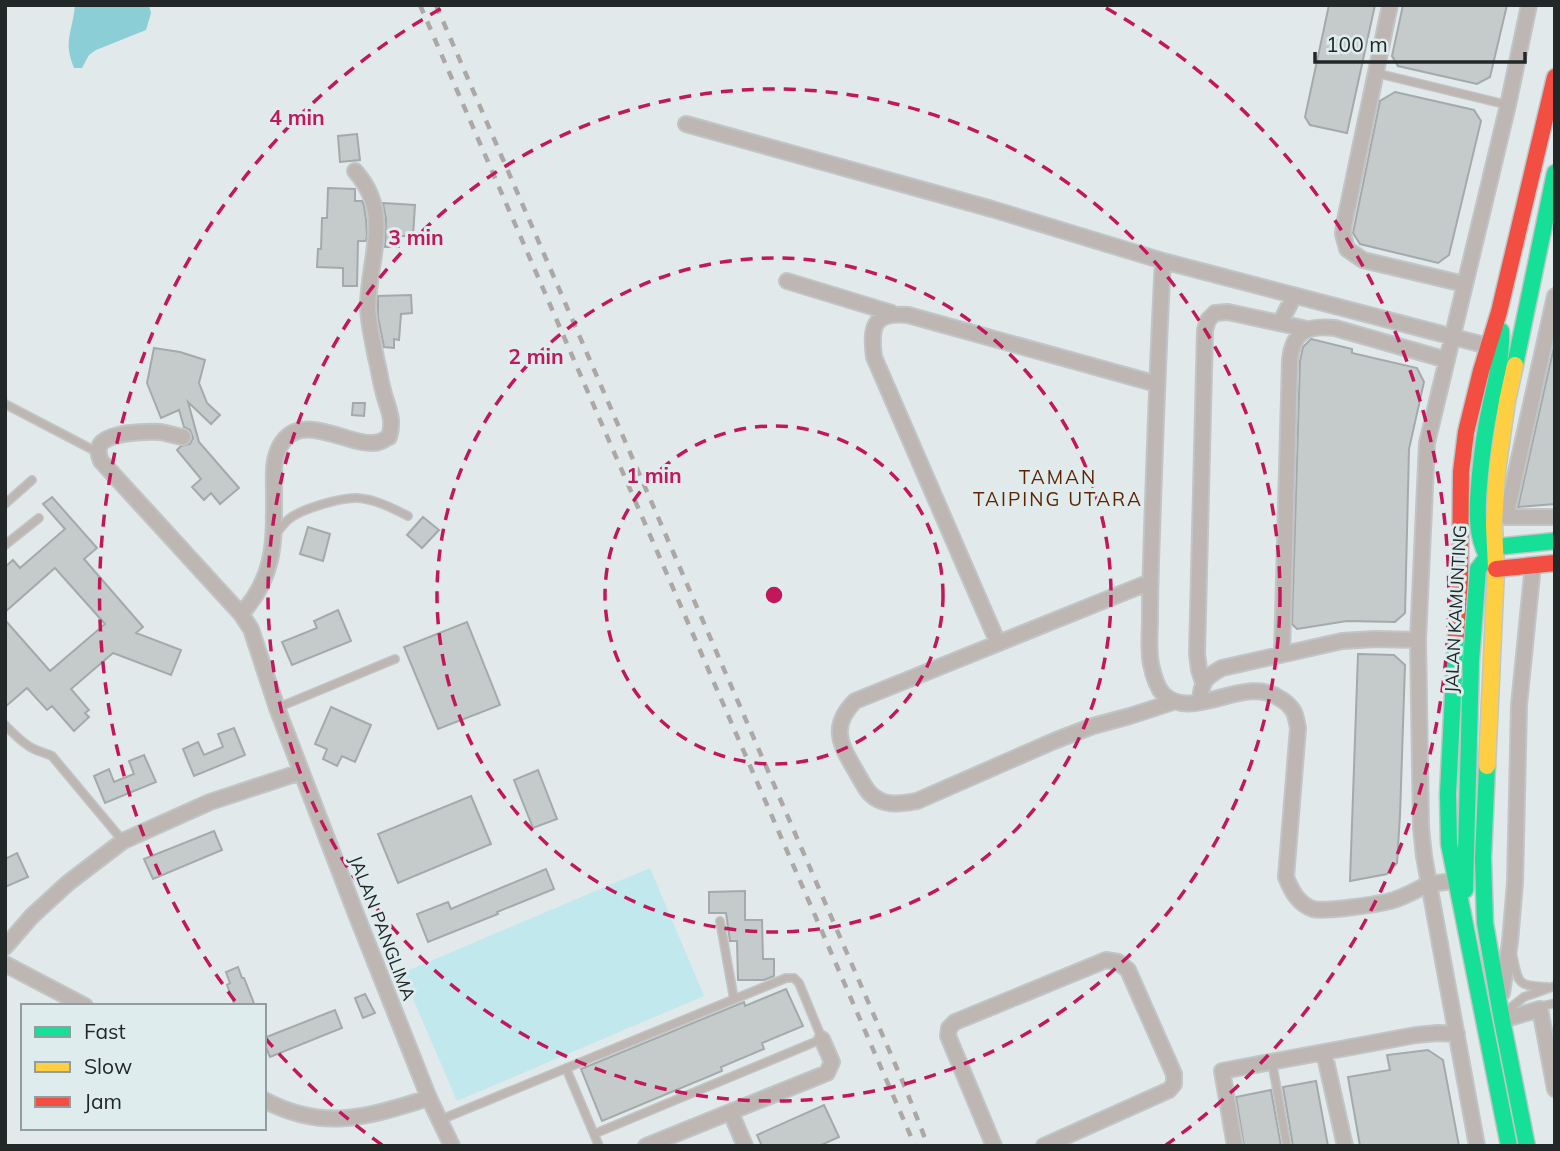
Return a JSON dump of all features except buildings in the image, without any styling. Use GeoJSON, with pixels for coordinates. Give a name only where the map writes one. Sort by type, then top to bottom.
{"type":"FeatureCollection","features":[{"type":"Feature","properties":{"kind":"main road","name":"JALAN KAMUNTING"},"geometry":{"type":"LineString","coordinates":[[1509,1146],[1454,881],[1449,841],[1453,676],[1461,572],[1461,475],[1470,416],[1499,312],[1555,77]]}},
{"type":"Feature","properties":{"kind":"main road","name":"JALAN KAMUNTING"},"geometry":{"type":"LineString","coordinates":[[1527,1146],[1485,923],[1483,858],[1497,471],[1507,401],[1555,173]]}},
{"type":"Feature","properties":{"kind":"main road"},"geometry":{"type":"LineString","coordinates":[[1492,557],[1478,524],[1479,478],[1502,340],[1499,312]]}},
{"type":"Feature","properties":{"kind":"main road"},"geometry":{"type":"LineString","coordinates":[[1465,924],[1471,661],[1478,569],[1492,557],[1555,541]]}},
{"type":"Feature","properties":{"kind":"main road"},"geometry":{"type":"LineString","coordinates":[[1492,557],[1533,565],[1555,563]]}},
{"type":"Feature","properties":{"kind":"street"},"geometry":{"type":"LineString","coordinates":[[1390,5],[1343,234],[1347,249],[1363,260],[1464,284]]}},
{"type":"Feature","properties":{"kind":"street"},"geometry":{"type":"LineString","coordinates":[[1478,1146],[1424,856],[1421,828],[1418,640],[1427,443],[1508,105],[1529,5]]}},
{"type":"Feature","properties":{"kind":"street"},"geometry":{"type":"LineString","coordinates":[[686,124],[979,205],[1163,261],[1488,346]]}},
{"type":"Feature","properties":{"kind":"street"},"geometry":{"type":"LineString","coordinates":[[241,614],[252,602],[268,571],[274,535],[275,457],[281,443],[290,434],[304,429],[379,442],[389,437],[392,428],[368,306],[377,210],[363,180],[355,171]]}},
{"type":"Feature","properties":{"kind":"street"},"geometry":{"type":"LineString","coordinates":[[1163,261],[1149,644],[1155,680],[1161,692],[1173,702]]}},
{"type":"Feature","properties":{"kind":"street"},"geometry":{"type":"LineString","coordinates":[[787,281],[892,313],[908,315],[1157,384]]}},
{"type":"Feature","properties":{"kind":"street"},"geometry":{"type":"LineString","coordinates":[[1280,323],[1294,296]]}},
{"type":"Feature","properties":{"kind":"street"},"geometry":{"type":"LineString","coordinates":[[1555,296],[1550,339],[1506,517],[1555,517]]}},
{"type":"Feature","properties":{"kind":"street"},"geometry":{"type":"LineString","coordinates":[[1200,702],[1203,682],[1197,654],[1205,330],[1208,320],[1215,313],[1228,312],[1307,329],[1335,328],[1447,360]]}},
{"type":"Feature","properties":{"kind":"street"},"geometry":{"type":"LineString","coordinates":[[892,313],[880,318],[873,329],[874,357],[998,643]]}},
{"type":"Feature","properties":{"kind":"street"},"geometry":{"type":"LineString","coordinates":[[1282,653],[1290,360],[1293,344],[1300,333],[1307,329]]}},
{"type":"Feature","properties":{"kind":"street"},"geometry":{"type":"LineString","coordinates":[[98,452],[100,444],[116,435],[151,432],[183,437]]}},
{"type":"Feature","properties":{"kind":"street","name":"JALAN PANGLIMA"},"geometry":{"type":"LineString","coordinates":[[98,452],[101,461],[241,614],[251,629],[301,772],[429,1098],[452,1146]]}},
{"type":"Feature","properties":{"kind":"street"},"geometry":{"type":"LineString","coordinates":[[1533,565],[1519,705],[1515,883],[1501,1014],[1540,1009],[1555,1089]]}},
{"type":"Feature","properties":{"kind":"street"},"geometry":{"type":"LineString","coordinates":[[1150,583],[855,701],[844,711],[840,727],[842,746],[868,792],[880,801],[901,804],[917,801],[1080,731],[1173,702],[1200,702],[1259,690],[1273,694],[1285,702],[1294,712],[1298,728],[1286,877],[1291,890],[1300,901],[1312,909],[1327,911],[1393,900],[1429,884],[1454,881]]}},
{"type":"Feature","properties":{"kind":"street"},"geometry":{"type":"LineString","coordinates":[[1203,682],[1222,668],[1342,641],[1418,640]]}},
{"type":"Feature","properties":{"kind":"street"},"geometry":{"type":"LineString","coordinates":[[5,947],[32,916],[68,883],[123,841],[210,802],[301,772]]}},
{"type":"Feature","properties":{"kind":"street"},"geometry":{"type":"LineString","coordinates":[[994,1146],[948,1036],[948,1028],[955,1022],[1106,960],[1118,962],[1128,970],[1174,1074],[1174,1084],[1169,1090],[1061,1143],[1044,1146]]}},
{"type":"Feature","properties":{"kind":"street"},"geometry":{"type":"LineString","coordinates":[[5,964],[81,1004]]}},
{"type":"Feature","properties":{"kind":"street"},"geometry":{"type":"LineString","coordinates":[[1235,1146],[1222,1071],[1416,1035],[1457,1034]]}},
{"type":"Feature","properties":{"kind":"street"},"geometry":{"type":"LineString","coordinates":[[646,1146],[827,1073],[832,1062],[822,1039]]}},
{"type":"Feature","properties":{"kind":"street"},"geometry":{"type":"LineString","coordinates":[[1324,1052],[1345,1146]]}},
{"type":"Feature","properties":{"kind":"street"},"geometry":{"type":"LineString","coordinates":[[266,1101],[282,1110],[313,1118],[348,1118],[429,1098]]}},
{"type":"Feature","properties":{"kind":"street"},"geometry":{"type":"LineString","coordinates":[[731,1113],[745,1146]]}},
{"type":"Feature","properties":{"kind":"lane"},"geometry":{"type":"LineString","coordinates":[[1375,72],[1508,105]]}},
{"type":"Feature","properties":{"kind":"lane"},"geometry":{"type":"LineString","coordinates":[[5,404],[98,452]]}},
{"type":"Feature","properties":{"kind":"lane"},"geometry":{"type":"LineString","coordinates":[[5,504],[32,480]]}},
{"type":"Feature","properties":{"kind":"lane"},"geometry":{"type":"LineString","coordinates":[[274,535],[290,518],[339,499],[357,498],[382,503],[408,516]]}},
{"type":"Feature","properties":{"kind":"lane"},"geometry":{"type":"LineString","coordinates":[[5,545],[39,518]]}},
{"type":"Feature","properties":{"kind":"lane"},"geometry":{"type":"LineString","coordinates":[[277,708],[395,659]]}},
{"type":"Feature","properties":{"kind":"lane"},"geometry":{"type":"LineString","coordinates":[[5,724],[23,743],[52,756],[123,841]]}},
{"type":"Feature","properties":{"kind":"lane"},"geometry":{"type":"LineString","coordinates":[[720,921],[734,999]]}},
{"type":"Feature","properties":{"kind":"lane"},"geometry":{"type":"LineString","coordinates":[[1510,942],[1518,978],[1522,984],[1551,986]]}},
{"type":"Feature","properties":{"kind":"lane"},"geometry":{"type":"LineString","coordinates":[[440,1120],[786,978],[794,978],[799,984],[822,1039],[594,1134]]}},
{"type":"Feature","properties":{"kind":"lane"},"geometry":{"type":"LineString","coordinates":[[1501,1014],[1524,997],[1551,986]]}},
{"type":"Feature","properties":{"kind":"lane"},"geometry":{"type":"LineString","coordinates":[[1540,1009],[1555,1003]]}},
{"type":"Feature","properties":{"kind":"lane"},"geometry":{"type":"LineString","coordinates":[[1272,1062],[1287,1146]]}},
{"type":"Feature","properties":{"kind":"lane"},"geometry":{"type":"LineString","coordinates":[[566,1068],[599,1146]]}},
{"type":"Feature","properties":{"kind":"shaded area"},"geometry":{"type":"Polygon","coordinates":[[[75,5],[149,5],[151,13],[146,30],[96,50],[89,55],[82,68],[74,68],[69,46],[75,5]]]}},
{"type":"Feature","properties":{"kind":"shaded area"},"geometry":{"type":"Polygon","coordinates":[[[650,868],[704,996],[457,1101],[402,973],[650,868]]]}},
{"type":"Feature","properties":{"kind":"railway"},"geometry":{"type":"LineString","coordinates":[[420,5],[915,1146]]}},
{"type":"Feature","properties":{"kind":"railway"},"geometry":{"type":"LineString","coordinates":[[436,5],[905,1087],[928,1146]]}},
{"type":"Feature","properties":{"kind":"traffic: fast"},"geometry":{"type":"LineString","coordinates":[[1515,365],[1555,173]]}},
{"type":"Feature","properties":{"kind":"traffic: fast"},"geometry":{"type":"LineString","coordinates":[[1491,562],[1479,532],[1478,499],[1485,434],[1499,362],[1501,331]]}},
{"type":"Feature","properties":{"kind":"traffic: fast"},"geometry":{"type":"LineString","coordinates":[[1495,547],[1555,541]]}},
{"type":"Feature","properties":{"kind":"traffic: fast"},"geometry":{"type":"LineString","coordinates":[[1465,890],[1471,661],[1478,569],[1495,547]]}},
{"type":"Feature","properties":{"kind":"traffic: fast"},"geometry":{"type":"LineString","coordinates":[[1456,634],[1448,794],[1449,844],[1509,1146]]}},
{"type":"Feature","properties":{"kind":"traffic: fast"},"geometry":{"type":"LineString","coordinates":[[1487,766],[1483,858],[1485,923],[1527,1146]]}},
{"type":"Feature","properties":{"kind":"traffic: slow"},"geometry":{"type":"LineString","coordinates":[[1487,766],[1496,569],[1494,525],[1497,471],[1515,365]]}},
{"type":"Feature","properties":{"kind":"traffic: jam"},"geometry":{"type":"LineString","coordinates":[[1456,634],[1460,579],[1461,472],[1466,432],[1499,312],[1555,77]]}},
{"type":"Feature","properties":{"kind":"traffic: jam"},"geometry":{"type":"LineString","coordinates":[[1496,569],[1555,563]]}},
{"type":"Feature","properties":{"kind":"district","name":"TAMAN TAIPING UTARA"},"geometry":{"type":"Point","coordinates":[1058,488]}}]}
